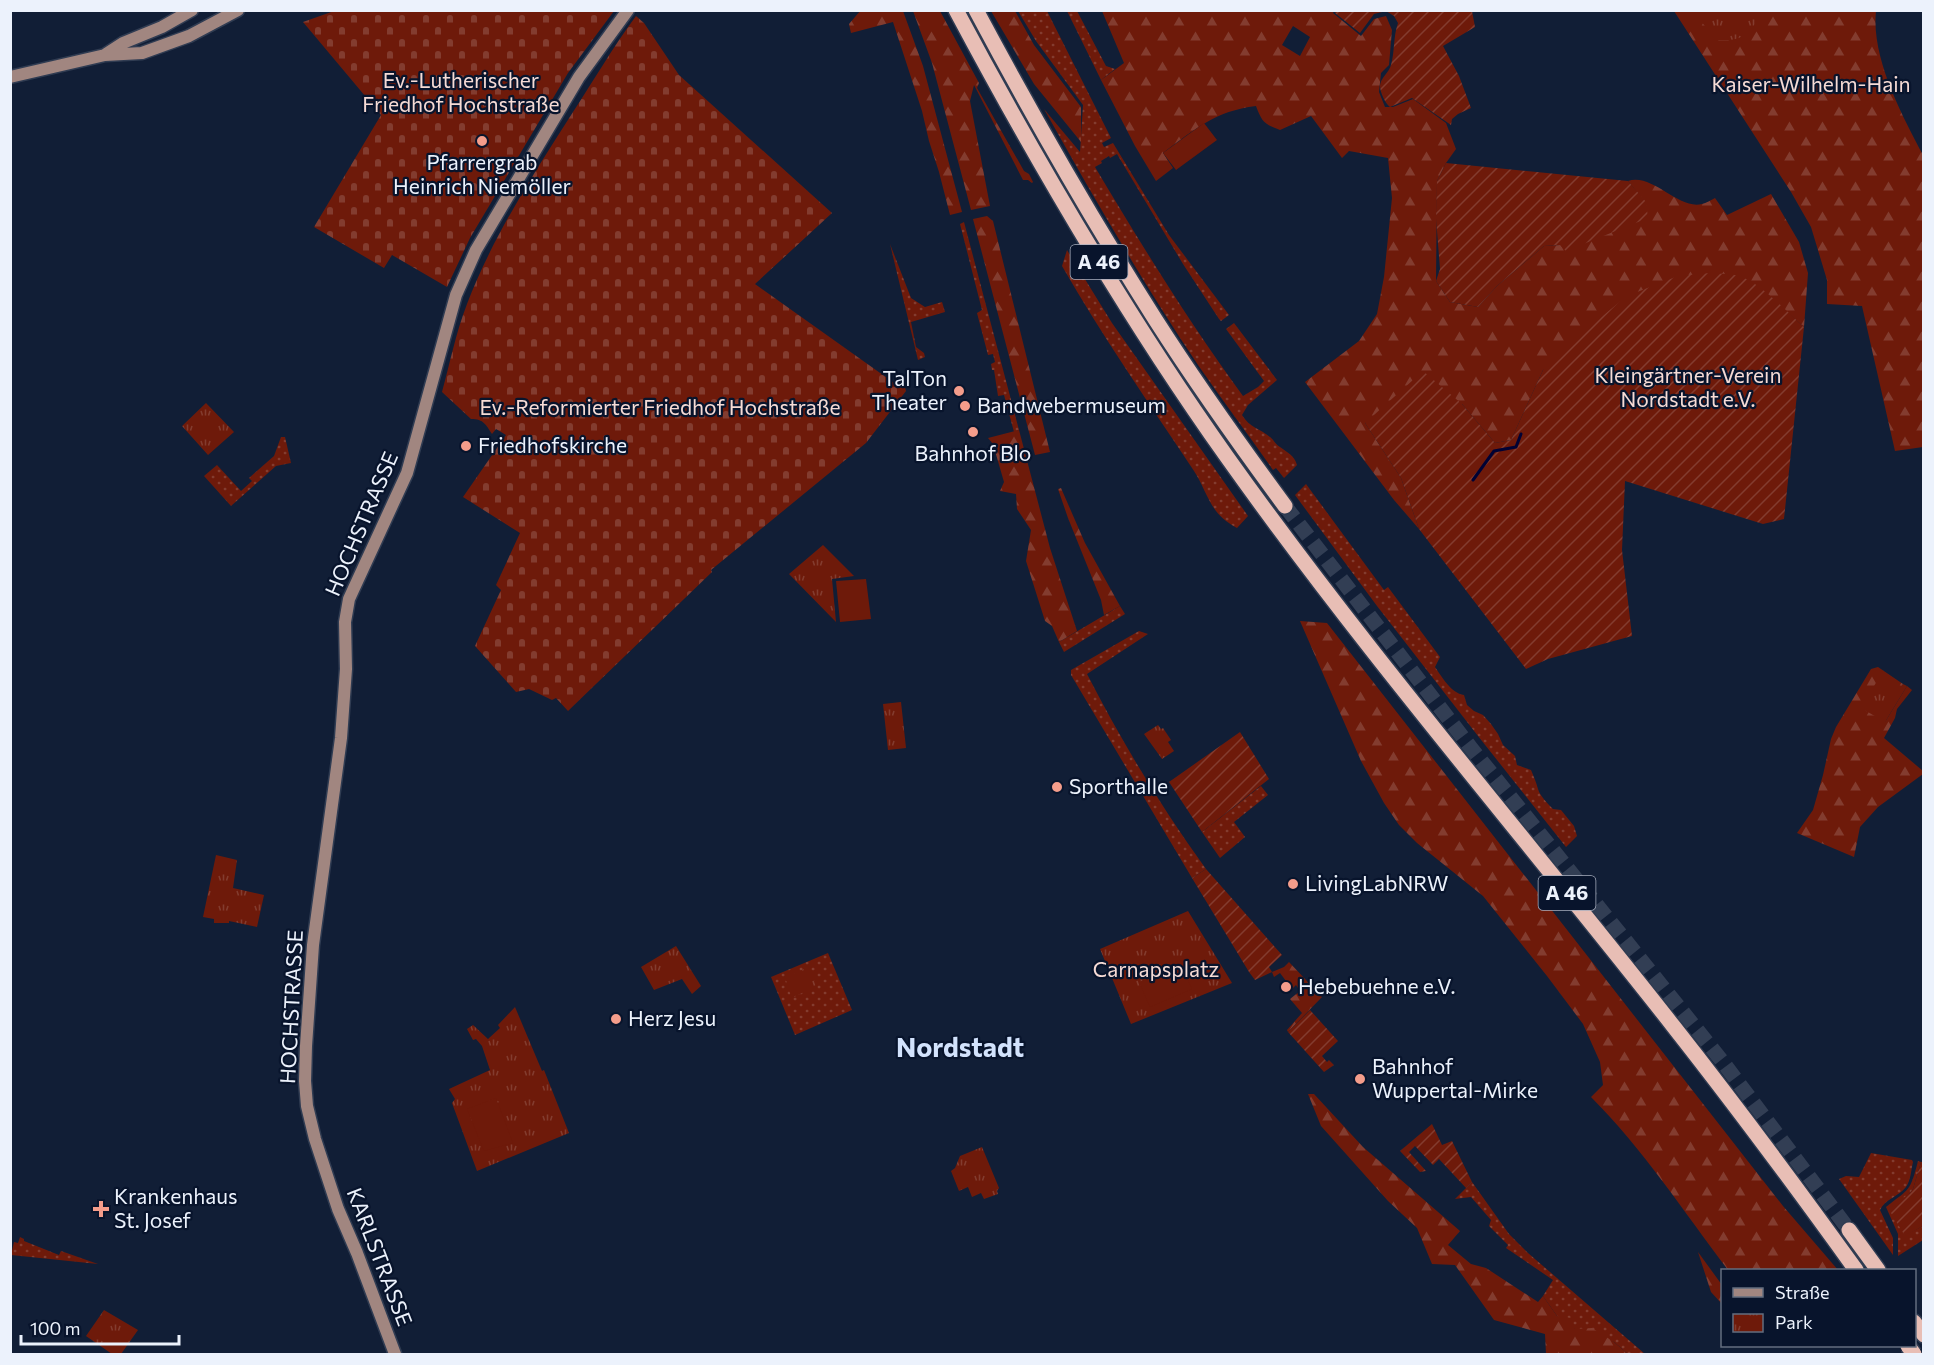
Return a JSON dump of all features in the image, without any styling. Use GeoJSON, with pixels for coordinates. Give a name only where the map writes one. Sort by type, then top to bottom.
{"type":"FeatureCollection","features":[{"type":"Feature","properties":{"kind":"highway","name":"A 46"},"geometry":{"type":"LineString","coordinates":[[956,10],[1014,117],[1105,272],[1186,398],[1260,503],[1350,622],[1689,1045],[1753,1128],[1855,1269]]}},
{"type":"Feature","properties":{"kind":"highway","name":"A 46"},"geometry":{"type":"LineString","coordinates":[[976,10],[1068,175],[1126,272],[1201,388],[1285,506]]}},
{"type":"Feature","properties":{"kind":"highway"},"geometry":{"type":"LineString","coordinates":[[1849,1230],[1876,1268]]}},
{"type":"Feature","properties":{"kind":"main road"},"geometry":{"type":"LineString","coordinates":[[105,55],[123,43],[162,27],[192,10]]}},
{"type":"Feature","properties":{"kind":"main road","name":"HOCHSTRASSE"},"geometry":{"type":"LineString","coordinates":[[326,1173],[307,1106],[306,1046],[313,945],[340,738],[346,669],[345,622],[349,599],[407,473],[456,295],[467,267],[579,77],[628,10]]}},
{"type":"Feature","properties":{"kind":"main road"},"geometry":{"type":"LineString","coordinates":[[10,77],[105,55],[142,53],[189,36],[235,12]]}},
{"type":"Feature","properties":{"kind":"main road","name":"KARLSTRASSE"},"geometry":{"type":"LineString","coordinates":[[326,1173],[395,1354]]}},
{"type":"Feature","properties":{"kind":"main road"},"geometry":{"type":"LineString","coordinates":[[1905,1354],[1923,1349]]}},
{"type":"Feature","properties":{"kind":"green space","name":"Ev.-Lutherischer Friedhof Hochstraße"},"geometry":{"type":"Polygon","coordinates":[[[337,10],[614,11],[568,73],[470,238],[447,287],[392,255],[384,268],[314,227],[381,115],[303,22],[337,10]]]}},
{"type":"Feature","properties":{"kind":"green space"},"geometry":{"type":"Polygon","coordinates":[[[861,10],[903,11],[923,66],[962,212],[950,215],[922,111],[893,22],[851,33],[849,24],[861,10]]]}},
{"type":"Feature","properties":{"kind":"green space"},"geometry":{"type":"Polygon","coordinates":[[[1337,10],[1472,11],[1475,27],[1443,46],[1459,76],[1471,108],[1452,119],[1451,125],[1412,98],[1390,107],[1383,97],[1380,86],[1381,80],[1391,65],[1398,23],[1394,16],[1386,11],[1374,14],[1360,33],[1335,13],[1337,10]]]}},
{"type":"Feature","properties":{"kind":"green space"},"geometry":{"type":"Polygon","coordinates":[[[913,11],[940,11],[979,83],[977,88],[1024,171],[1029,174],[1033,182],[1023,180],[974,85],[970,101],[990,206],[971,210],[932,63],[913,11]]]}},
{"type":"Feature","properties":{"kind":"green space"},"geometry":{"type":"Polygon","coordinates":[[[991,11],[1015,11],[1034,45],[1081,107],[1081,142],[1034,84],[991,11]]]}},
{"type":"Feature","properties":{"kind":"green space"},"geometry":{"type":"Polygon","coordinates":[[[1018,11],[1047,11],[1111,138],[1102,143],[1104,147],[1113,143],[1169,235],[1229,315],[1221,321],[1219,319],[1117,154],[1101,161],[1102,163],[1095,167],[1166,283],[1223,368],[1243,396],[1264,381],[1226,329],[1234,323],[1277,380],[1248,405],[1242,415],[1248,423],[1270,437],[1294,459],[1297,465],[1284,478],[1276,468],[1273,470],[1177,334],[1081,174],[1044,109],[1080,152],[1083,105],[1036,41],[1018,11]]]}},
{"type":"Feature","properties":{"kind":"green space"},"geometry":{"type":"Polygon","coordinates":[[[1067,11],[1077,11],[1106,66],[1115,69],[1101,80],[1067,11]]]}},
{"type":"Feature","properties":{"kind":"green space"},"geometry":{"type":"Polygon","coordinates":[[[1102,11],[1334,11],[1333,13],[1361,36],[1374,19],[1386,16],[1392,30],[1389,65],[1381,73],[1379,92],[1385,107],[1393,107],[1413,99],[1446,123],[1456,149],[1437,181],[1436,281],[1450,302],[1478,307],[1497,286],[1544,246],[1560,245],[1645,202],[1628,181],[1637,180],[1656,186],[1684,202],[1702,204],[1715,198],[1727,215],[1771,194],[1799,242],[1808,273],[1804,327],[1763,291],[1543,370],[1511,440],[1495,443],[1462,404],[1365,423],[1401,478],[1419,529],[1394,500],[1305,382],[1359,341],[1377,314],[1384,277],[1392,198],[1388,158],[1349,151],[1342,158],[1311,116],[1280,130],[1264,122],[1256,106],[1229,112],[1206,122],[1163,153],[1173,168],[1156,181],[1101,80],[1124,63],[1102,11]],[[1293,26],[1282,45],[1300,56],[1310,37],[1293,26]]]}},
{"type":"Feature","properties":{"kind":"green space","name":"Kaiser-Wilhelm-Hain"},"geometry":{"type":"Polygon","coordinates":[[[1674,11],[1876,11],[1878,48],[1883,67],[1923,155],[1923,447],[1895,451],[1862,306],[1827,304],[1827,280],[1811,227],[1791,192],[1674,11]]]}},
{"type":"Feature","properties":{"kind":"green space"},"geometry":{"type":"Polygon","coordinates":[[[1692,11],[1760,11],[1754,26],[1745,35],[1733,40],[1717,40],[1692,11]]]}},
{"type":"Feature","properties":{"kind":"green space","name":"Ev.-Reformierter Friedhof Hochstraße"},"geometry":{"type":"Polygon","coordinates":[[[636,16],[644,23],[679,75],[832,213],[755,284],[897,385],[904,384],[906,391],[866,443],[711,570],[712,572],[568,711],[556,698],[552,700],[529,689],[516,692],[475,646],[501,590],[496,585],[520,533],[463,497],[506,435],[496,429],[492,434],[484,423],[471,419],[442,392],[463,315],[489,254],[544,158],[636,16]]]}},
{"type":"Feature","properties":{"kind":"green space"},"geometry":{"type":"Polygon","coordinates":[[[1204,123],[1217,140],[1176,170],[1163,153],[1204,123]]]}},
{"type":"Feature","properties":{"kind":"green space"},"geometry":{"type":"Polygon","coordinates":[[[1446,163],[1628,181],[1646,202],[1648,218],[1566,251],[1560,245],[1544,246],[1497,286],[1478,307],[1450,302],[1436,281],[1440,269],[1436,218],[1437,181],[1446,163]]]}},
{"type":"Feature","properties":{"kind":"green space"},"geometry":{"type":"Polygon","coordinates":[[[987,216],[993,221],[1050,452],[1035,455],[973,219],[987,216]]]}},
{"type":"Feature","properties":{"kind":"green space"},"geometry":{"type":"Polygon","coordinates":[[[964,222],[1019,430],[1014,432],[1004,395],[998,396],[991,364],[995,362],[993,354],[988,355],[977,313],[982,310],[960,224],[964,222]]]}},
{"type":"Feature","properties":{"kind":"green space"},"geometry":{"type":"Polygon","coordinates":[[[890,244],[911,298],[925,307],[942,302],[945,312],[911,322],[916,347],[924,353],[925,357],[918,360],[890,244]]]}},
{"type":"Feature","properties":{"kind":"green space"},"geometry":{"type":"Polygon","coordinates":[[[1067,250],[1112,323],[1248,516],[1237,528],[1218,514],[1194,471],[1077,292],[1062,266],[1067,250]]]}},
{"type":"Feature","properties":{"kind":"green space","name":"Kleingärtner-Verein Nordstadt e.V."},"geometry":{"type":"Polygon","coordinates":[[[1710,273],[1736,275],[1751,282],[1767,293],[1804,327],[1784,519],[1763,524],[1625,481],[1622,550],[1632,636],[1548,659],[1526,669],[1419,529],[1401,478],[1365,423],[1423,371],[1462,404],[1495,443],[1511,440],[1543,370],[1562,349],[1627,296],[1678,276],[1710,273]]]}},
{"type":"Feature","properties":{"kind":"green space"},"geometry":{"type":"Polygon","coordinates":[[[206,403],[234,432],[208,455],[182,426],[206,403]]]}},
{"type":"Feature","properties":{"kind":"green space"},"geometry":{"type":"Polygon","coordinates":[[[1019,430],[1050,548],[1077,631],[1059,642],[1052,626],[1045,621],[1026,561],[1031,530],[1017,509],[1016,494],[1000,491],[1004,482],[993,444],[988,438],[1019,430]]]}},
{"type":"Feature","properties":{"kind":"green space"},"geometry":{"type":"Polygon","coordinates":[[[281,437],[285,437],[291,463],[276,466],[231,506],[204,476],[217,465],[241,491],[252,481],[249,478],[274,456],[281,437]]]}},
{"type":"Feature","properties":{"kind":"green space"},"geometry":{"type":"Polygon","coordinates":[[[1306,484],[1384,590],[1388,587],[1440,657],[1435,667],[1444,680],[1459,694],[1464,695],[1467,705],[1483,715],[1498,734],[1503,745],[1515,756],[1517,765],[1531,770],[1544,800],[1553,809],[1561,810],[1574,826],[1577,836],[1566,847],[1377,606],[1295,495],[1306,484]]]}},
{"type":"Feature","properties":{"kind":"green space"},"geometry":{"type":"Polygon","coordinates":[[[1061,488],[1085,543],[1120,606],[1104,615],[1101,600],[1058,489],[1061,488]]]}},
{"type":"Feature","properties":{"kind":"green space"},"geometry":{"type":"Polygon","coordinates":[[[823,545],[854,576],[832,579],[836,622],[789,574],[823,545]]]}},
{"type":"Feature","properties":{"kind":"green space"},"geometry":{"type":"Polygon","coordinates":[[[866,579],[871,619],[840,622],[836,581],[866,579]]]}},
{"type":"Feature","properties":{"kind":"green space"},"geometry":{"type":"Polygon","coordinates":[[[1120,606],[1125,614],[1064,652],[1059,642],[1120,606]]]}},
{"type":"Feature","properties":{"kind":"green space"},"geometry":{"type":"Polygon","coordinates":[[[1300,621],[1327,623],[1783,1206],[1837,1269],[1727,1269],[1646,1159],[1591,1097],[1603,1085],[1600,1062],[1583,1024],[1483,896],[1417,843],[1399,825],[1361,761],[1300,621]]]}},
{"type":"Feature","properties":{"kind":"green space"},"geometry":{"type":"Polygon","coordinates":[[[1139,631],[1148,634],[1087,674],[1143,774],[1206,869],[1192,878],[1071,675],[1071,670],[1139,631]]]}},
{"type":"Feature","properties":{"kind":"green space"},"geometry":{"type":"Polygon","coordinates":[[[1878,667],[1903,684],[1885,722],[1907,686],[1912,690],[1897,709],[1895,718],[1884,738],[1923,771],[1923,774],[1878,807],[1860,827],[1854,857],[1797,833],[1813,810],[1836,727],[1871,669],[1878,667]]]}},
{"type":"Feature","properties":{"kind":"green space"},"geometry":{"type":"Polygon","coordinates":[[[1877,681],[1897,692],[1903,684],[1907,686],[1885,722],[1861,708],[1877,681]]]}},
{"type":"Feature","properties":{"kind":"green space"},"geometry":{"type":"Polygon","coordinates":[[[901,702],[906,748],[888,750],[883,704],[901,702]]]}},
{"type":"Feature","properties":{"kind":"green space"},"geometry":{"type":"Polygon","coordinates":[[[1158,725],[1161,729],[1163,728],[1171,740],[1168,742],[1174,751],[1162,759],[1144,734],[1158,725]]]}},
{"type":"Feature","properties":{"kind":"green space"},"geometry":{"type":"Polygon","coordinates":[[[1240,732],[1269,779],[1202,832],[1169,782],[1240,732]]]}},
{"type":"Feature","properties":{"kind":"green space"},"geometry":{"type":"Polygon","coordinates":[[[1261,786],[1268,795],[1234,822],[1245,837],[1220,858],[1202,832],[1261,786]]]}},
{"type":"Feature","properties":{"kind":"green space"},"geometry":{"type":"Polygon","coordinates":[[[216,855],[237,860],[233,888],[264,895],[257,927],[229,921],[229,923],[214,923],[214,919],[203,917],[216,855]]]}},
{"type":"Feature","properties":{"kind":"green space"},"geometry":{"type":"Polygon","coordinates":[[[1206,869],[1282,955],[1269,967],[1272,972],[1255,980],[1249,972],[1192,878],[1206,869]]]}},
{"type":"Feature","properties":{"kind":"green space","name":"Carnapsplatz"},"geometry":{"type":"Polygon","coordinates":[[[1188,911],[1232,983],[1131,1024],[1100,949],[1188,911]]]}},
{"type":"Feature","properties":{"kind":"green space"},"geometry":{"type":"Polygon","coordinates":[[[676,946],[701,986],[692,994],[682,979],[654,990],[641,967],[676,946]]]}},
{"type":"Feature","properties":{"kind":"green space"},"geometry":{"type":"Polygon","coordinates":[[[828,953],[852,1010],[795,1035],[771,977],[828,953]]]}},
{"type":"Feature","properties":{"kind":"green space"},"geometry":{"type":"Polygon","coordinates":[[[1289,962],[1322,997],[1288,1032],[1287,1030],[1302,1013],[1290,999],[1300,991],[1296,985],[1292,989],[1280,973],[1274,977],[1272,972],[1289,962]]]}},
{"type":"Feature","properties":{"kind":"green space"},"geometry":{"type":"Polygon","coordinates":[[[1181,964],[1192,989],[1150,1007],[1139,982],[1181,964]]]}},
{"type":"Feature","properties":{"kind":"green space"},"geometry":{"type":"Polygon","coordinates":[[[804,969],[806,973],[812,970],[816,986],[792,998],[784,978],[804,969]]]}},
{"type":"Feature","properties":{"kind":"green space"},"geometry":{"type":"Polygon","coordinates":[[[515,1007],[542,1071],[544,1070],[569,1133],[477,1171],[452,1103],[455,1099],[449,1089],[490,1070],[482,1046],[476,1039],[473,1040],[467,1029],[473,1025],[488,1039],[500,1028],[498,1025],[515,1007]]]}},
{"type":"Feature","properties":{"kind":"green space"},"geometry":{"type":"Polygon","coordinates":[[[1310,1010],[1338,1041],[1322,1056],[1334,1065],[1324,1072],[1288,1032],[1310,1010]]]}},
{"type":"Feature","properties":{"kind":"green space"},"geometry":{"type":"Polygon","coordinates":[[[1308,1094],[1314,1094],[1363,1147],[1460,1231],[1448,1245],[1471,1264],[1486,1268],[1538,1302],[1543,1296],[1557,1316],[1571,1318],[1575,1329],[1592,1328],[1628,1354],[1546,1354],[1545,1334],[1494,1320],[1455,1265],[1432,1264],[1417,1228],[1388,1201],[1321,1126],[1308,1094]]]}},
{"type":"Feature","properties":{"kind":"green space"},"geometry":{"type":"Polygon","coordinates":[[[496,1098],[513,1143],[484,1151],[467,1109],[496,1098]]]}},
{"type":"Feature","properties":{"kind":"green space"},"geometry":{"type":"Polygon","coordinates":[[[1432,1124],[1442,1145],[1452,1141],[1472,1182],[1466,1188],[1439,1159],[1433,1165],[1415,1146],[1409,1152],[1426,1171],[1420,1172],[1400,1151],[1432,1124]]]}},
{"type":"Feature","properties":{"kind":"green space"},"geometry":{"type":"Polygon","coordinates":[[[982,1147],[999,1188],[998,1194],[984,1199],[981,1193],[972,1197],[968,1187],[959,1191],[951,1171],[955,1168],[960,1156],[982,1147]]]}},
{"type":"Feature","properties":{"kind":"green space"},"geometry":{"type":"Polygon","coordinates":[[[1871,1153],[1913,1162],[1906,1187],[1885,1203],[1880,1210],[1893,1238],[1893,1255],[1839,1179],[1846,1176],[1859,1177],[1871,1153]]]}},
{"type":"Feature","properties":{"kind":"green space"},"geometry":{"type":"Polygon","coordinates":[[[1918,1161],[1921,1162],[1913,1189],[1909,1194],[1905,1235],[1923,1226],[1923,1240],[1898,1256],[1898,1234],[1886,1207],[1908,1188],[1918,1161]]]}},
{"type":"Feature","properties":{"kind":"green space"},"geometry":{"type":"Polygon","coordinates":[[[1921,1162],[1924,1162],[1923,1226],[1905,1236],[1888,1208],[1913,1189],[1921,1162]]]}},
{"type":"Feature","properties":{"kind":"green space"},"geometry":{"type":"Polygon","coordinates":[[[1472,1182],[1509,1234],[1528,1253],[1645,1354],[1628,1354],[1614,1342],[1575,1329],[1557,1316],[1543,1296],[1553,1280],[1506,1248],[1508,1245],[1489,1226],[1491,1220],[1471,1197],[1455,1199],[1472,1182]]]}},
{"type":"Feature","properties":{"kind":"green space"},"geometry":{"type":"Polygon","coordinates":[[[20,1237],[24,1241],[59,1255],[61,1251],[98,1264],[11,1255],[14,1242],[18,1243],[20,1237]]]}},
{"type":"Feature","properties":{"kind":"green space"},"geometry":{"type":"Polygon","coordinates":[[[1698,1252],[1721,1284],[1721,1303],[1711,1292],[1698,1252]]]}},
{"type":"Feature","properties":{"kind":"green space"},"geometry":{"type":"Polygon","coordinates":[[[104,1310],[138,1330],[121,1354],[112,1354],[86,1336],[104,1310]]]}},
{"type":"Feature","properties":{"kind":"waterway"},"geometry":{"type":"LineString","coordinates":[[1473,480],[1494,451],[1516,447],[1521,434]]}},
{"type":"Feature","properties":{"kind":"tunnel"},"geometry":{"type":"LineString","coordinates":[[1285,506],[1471,748],[1722,1061],[1849,1230]]}},
{"type":"Feature","properties":{"kind":"place","name":"Pfarrergrab Heinrich Niemöller"},"geometry":{"type":"Point","coordinates":[482,141]}},
{"type":"Feature","properties":{"kind":"place","name":"TalTon Theater"},"geometry":{"type":"Point","coordinates":[959,391]}},
{"type":"Feature","properties":{"kind":"place","name":"Bandwebermuseum"},"geometry":{"type":"Point","coordinates":[965,406]}},
{"type":"Feature","properties":{"kind":"place","name":"Bahnhof Blo"},"geometry":{"type":"Point","coordinates":[973,432]}},
{"type":"Feature","properties":{"kind":"place","name":"Friedhofskirche"},"geometry":{"type":"Point","coordinates":[466,446]}},
{"type":"Feature","properties":{"kind":"place","name":"Sporthalle"},"geometry":{"type":"Point","coordinates":[1057,787]}},
{"type":"Feature","properties":{"kind":"place","name":"LivingLabNRW"},"geometry":{"type":"Point","coordinates":[1293,884]}},
{"type":"Feature","properties":{"kind":"place","name":"Hebebuehne e.V."},"geometry":{"type":"Point","coordinates":[1286,987]}},
{"type":"Feature","properties":{"kind":"place","name":"Herz Jesu"},"geometry":{"type":"Point","coordinates":[616,1019]}},
{"type":"Feature","properties":{"kind":"place","name":"Bahnhof Wuppertal-Mirke"},"geometry":{"type":"Point","coordinates":[1360,1079]}},
{"type":"Feature","properties":{"kind":"place","name":"Krankenhaus St. Josef"},"geometry":{"type":"Point","coordinates":[101,1209]}},
{"type":"Feature","properties":{"kind":"district","name":"Nordstadt"},"geometry":{"type":"Point","coordinates":[960,1048]}}]}
